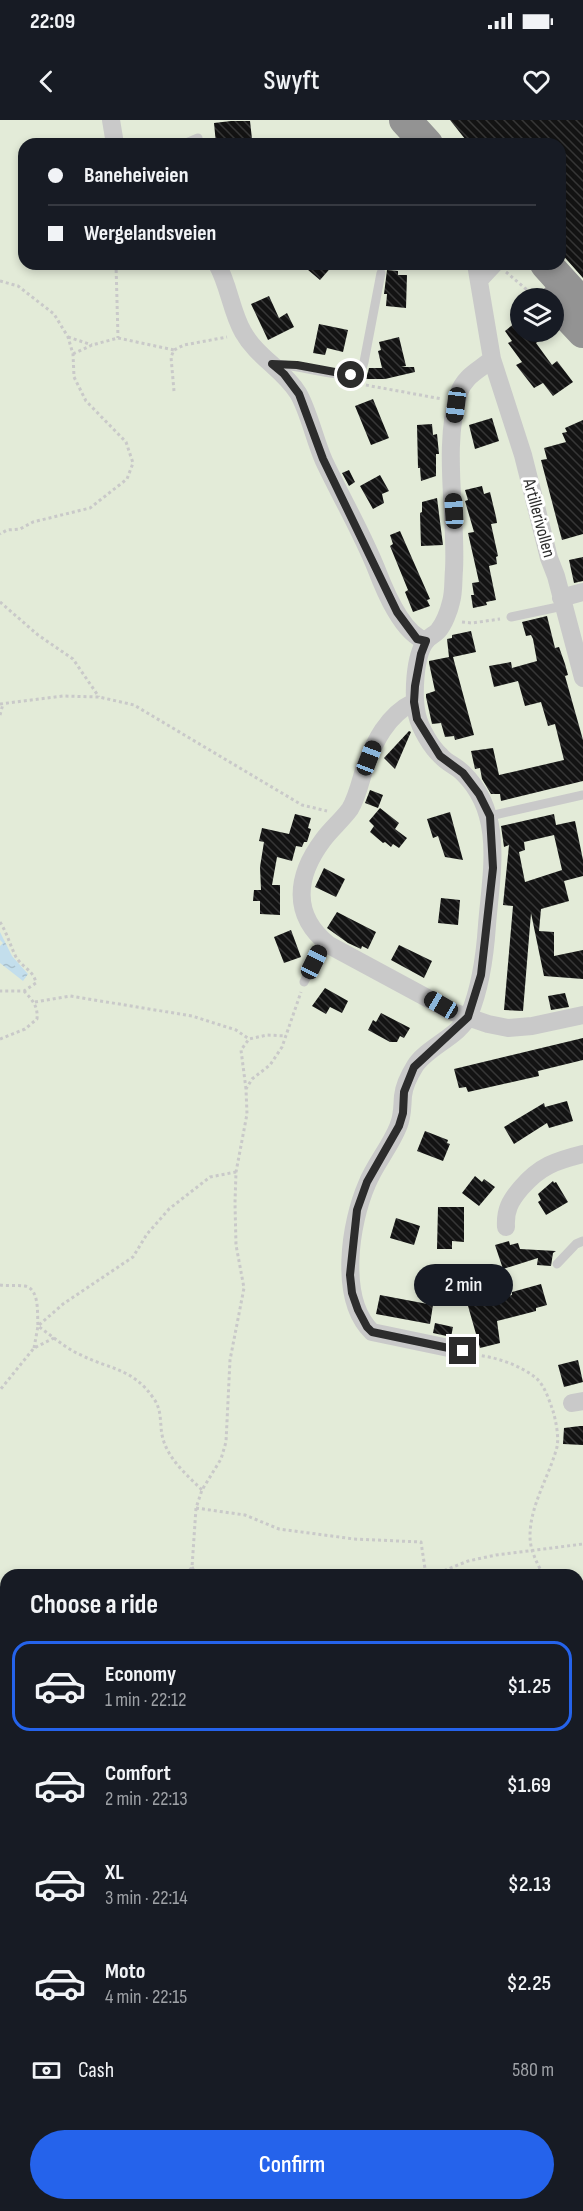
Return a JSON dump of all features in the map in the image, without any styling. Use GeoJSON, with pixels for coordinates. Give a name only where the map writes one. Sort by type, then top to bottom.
{"type":"FeatureCollection","features":[{"type":"Feature","properties":{"kind":"highway"},"geometry":{"type":"LineString","coordinates":[[405,120],[422,138]]}},
{"type":"Feature","properties":{"kind":"highway"},"geometry":{"type":"LineString","coordinates":[[427,120],[444,138]]}},
{"type":"Feature","properties":{"kind":"highway"},"geometry":{"type":"LineString","coordinates":[[512,270],[536,288]]}},
{"type":"Feature","properties":{"kind":"highway"},"geometry":{"type":"LineString","coordinates":[[551,270],[583,305]]}},
{"type":"Feature","properties":{"kind":"highway"},"geometry":{"type":"LineString","coordinates":[[564,312],[583,332]]}},
{"type":"Feature","properties":{"kind":"street"},"geometry":{"type":"LineString","coordinates":[[111,120],[114,138]]}},
{"type":"Feature","properties":{"kind":"street"},"geometry":{"type":"LineString","coordinates":[[219,270],[241,329],[250,345],[284,374],[299,394],[323,459],[397,612],[417,639],[426,641]]}},
{"type":"Feature","properties":{"kind":"street","name":"Artillerivollen"},"geometry":{"type":"LineString","coordinates":[[478,271],[492,359],[523,455],[583,678]]}},
{"type":"Feature","properties":{"kind":"street"},"geometry":{"type":"LineString","coordinates":[[463,1351],[372,1332],[358,1310],[352,1293],[350,1275],[357,1210],[367,1182],[399,1126],[408,1080],[417,1063],[468,1017],[481,975],[486,945],[493,868],[490,816],[479,794],[463,773],[440,756],[417,719],[414,702],[417,674],[426,641],[440,628],[452,600],[454,525],[451,452],[456,405],[463,383],[492,359]]}},
{"type":"Feature","properties":{"kind":"street"},"geometry":{"type":"LineString","coordinates":[[562,602],[583,592]]}},
{"type":"Feature","properties":{"kind":"street"},"geometry":{"type":"LineString","coordinates":[[414,702],[403,707],[387,722],[374,746],[350,808],[314,854],[302,881],[301,897],[305,914],[324,941],[453,1012],[508,1028],[532,1026],[583,1016]]}},
{"type":"Feature","properties":{"kind":"street"},"geometry":{"type":"LineString","coordinates":[[506,1227],[507,1206],[533,1174],[555,1162],[583,1154]]}},
{"type":"Feature","properties":{"kind":"lane"},"geometry":{"type":"LineString","coordinates":[[272,364],[297,365],[344,375],[357,373],[362,369],[381,273]]}},
{"type":"Feature","properties":{"kind":"lane"},"geometry":{"type":"LineString","coordinates":[[511,617],[562,602]]}},
{"type":"Feature","properties":{"kind":"lane"},"geometry":{"type":"LineString","coordinates":[[490,816],[583,795]]}},
{"type":"Feature","properties":{"kind":"lane"},"geometry":{"type":"LineString","coordinates":[[304,982],[324,941]]}},
{"type":"Feature","properties":{"kind":"lane"},"geometry":{"type":"LineString","coordinates":[[557,1264],[576,1244],[583,1241]]}},
{"type":"Feature","properties":{"kind":"path"},"geometry":{"type":"LineString","coordinates":[[116,270],[118,338]]}},
{"type":"Feature","properties":{"kind":"path"},"geometry":{"type":"LineString","coordinates":[[510,270],[527,288]]}},
{"type":"Feature","properties":{"kind":"path"},"geometry":{"type":"LineString","coordinates":[[0,281],[18,286],[54,314],[68,337],[73,354],[74,377],[86,401],[126,442],[133,463],[127,479],[90,507],[33,522],[20,530],[7,530],[0,534]]}},
{"type":"Feature","properties":{"kind":"path"},"geometry":{"type":"LineString","coordinates":[[73,354],[92,345],[118,338],[174,350],[184,345],[224,338],[238,333],[241,329]]}},
{"type":"Feature","properties":{"kind":"path"},"geometry":{"type":"LineString","coordinates":[[68,337],[92,345]]}},
{"type":"Feature","properties":{"kind":"path"},"geometry":{"type":"LineString","coordinates":[[174,350],[171,357],[174,391]]}},
{"type":"Feature","properties":{"kind":"path"},"geometry":{"type":"LineString","coordinates":[[344,375],[349,381],[442,398],[456,405]]}},
{"type":"Feature","properties":{"kind":"path"},"geometry":{"type":"LineString","coordinates":[[0,602],[38,635],[73,659],[99,697]]}},
{"type":"Feature","properties":{"kind":"path"},"geometry":{"type":"LineString","coordinates":[[472,623],[511,617]]}},
{"type":"Feature","properties":{"kind":"path"},"geometry":{"type":"LineString","coordinates":[[0,715],[2,704],[63,696],[99,697],[134,705],[302,805],[331,812],[342,818]]}},
{"type":"Feature","properties":{"kind":"path"},"geometry":{"type":"LineString","coordinates":[[0,922],[8,933],[16,956],[23,966],[33,973],[36,983],[24,991],[0,991]]}},
{"type":"Feature","properties":{"kind":"path"},"geometry":{"type":"LineString","coordinates":[[246,1089],[252,1079],[270,1065],[282,1047],[304,982]]}},
{"type":"Feature","properties":{"kind":"path"},"geometry":{"type":"LineString","coordinates":[[0,1039],[25,1029],[37,1020],[38,1011],[35,1002],[24,991]]}},
{"type":"Feature","properties":{"kind":"path"},"geometry":{"type":"LineString","coordinates":[[35,1002],[70,996],[181,1014],[236,1030],[249,1039]]}},
{"type":"Feature","properties":{"kind":"path"},"geometry":{"type":"LineString","coordinates":[[192,1567],[196,1508],[202,1490],[220,1459],[226,1442],[230,1360],[244,1288],[236,1245],[236,1172],[247,1114],[241,1050],[249,1039],[267,1035],[286,1036]]}},
{"type":"Feature","properties":{"kind":"path"},"geometry":{"type":"LineString","coordinates":[[38,1326],[63,1304],[133,1257],[147,1234],[169,1209],[189,1193],[210,1177],[236,1172]]}},
{"type":"Feature","properties":{"kind":"path"},"geometry":{"type":"LineString","coordinates":[[0,1285],[25,1286],[31,1288],[35,1293],[38,1326],[34,1348]]}},
{"type":"Feature","properties":{"kind":"path"},"geometry":{"type":"LineString","coordinates":[[38,1326],[81,1356],[121,1369],[136,1379],[154,1399],[160,1411],[162,1438],[169,1454],[202,1490]]}},
{"type":"Feature","properties":{"kind":"path"},"geometry":{"type":"LineString","coordinates":[[0,1390],[34,1348],[54,1338]]}},
{"type":"Feature","properties":{"kind":"path"},"geometry":{"type":"LineString","coordinates":[[463,1351],[516,1366],[537,1379],[546,1392],[555,1418],[558,1444],[534,1507],[530,1534],[531,1551],[540,1569]]}},
{"type":"Feature","properties":{"kind":"path"},"geometry":{"type":"LineString","coordinates":[[196,1508],[245,1515],[279,1529],[354,1539],[421,1542],[425,1569]]}},
{"type":"Feature","properties":{"kind":"path"},"geometry":{"type":"LineString","coordinates":[[448,1569],[468,1561],[496,1555],[583,1544]]}},
{"type":"Feature","properties":{"kind":"green space"},"geometry":{"type":"Polygon","coordinates":[[[0,120],[583,120],[583,1569],[0,1569],[0,120]]]}},
{"type":"Feature","properties":{"kind":"water"},"geometry":{"type":"Polygon","coordinates":[[[0,932],[12,956],[28,974],[23,981],[0,963],[0,946],[3,943],[0,940],[0,932]]]}},
{"type":"Feature","properties":{"kind":"building"},"geometry":{"type":"Polygon","coordinates":[[[450,120],[583,120],[583,278],[566,259],[566,138],[464,138],[450,120]]]}},
{"type":"Feature","properties":{"kind":"building"},"geometry":{"type":"Polygon","coordinates":[[[250,121],[252,138],[215,138],[214,123],[250,121]]]}},
{"type":"Feature","properties":{"kind":"building"},"geometry":{"type":"Polygon","coordinates":[[[308,270],[329,270],[320,280],[308,270]]]}},
{"type":"Feature","properties":{"kind":"building"},"geometry":{"type":"Polygon","coordinates":[[[387,270],[398,271],[398,275],[407,275],[406,308],[386,306],[387,294],[384,294],[387,270]]]}},
{"type":"Feature","properties":{"kind":"building"},"geometry":{"type":"Polygon","coordinates":[[[269,296],[279,318],[287,313],[294,327],[268,340],[251,304],[269,296]]]}},
{"type":"Feature","properties":{"kind":"building"},"geometry":{"type":"Polygon","coordinates":[[[319,324],[348,330],[343,352],[327,348],[325,355],[313,353],[319,324]]]}},
{"type":"Feature","properties":{"kind":"building"},"geometry":{"type":"Polygon","coordinates":[[[510,327],[510,338],[505,331],[510,327]]]}},
{"type":"Feature","properties":{"kind":"building"},"geometry":{"type":"Polygon","coordinates":[[[399,337],[406,366],[401,367],[414,367],[415,372],[385,379],[366,379],[369,368],[382,368],[378,351],[381,350],[379,342],[399,337]]]}},
{"type":"Feature","properties":{"kind":"building"},"geometry":{"type":"Polygon","coordinates":[[[537,342],[552,365],[557,361],[573,382],[553,396],[543,383],[534,388],[516,365],[522,362],[508,343],[537,342]]]}},
{"type":"Feature","properties":{"kind":"building"},"geometry":{"type":"Polygon","coordinates":[[[373,399],[389,438],[371,445],[355,406],[373,399]]]}},
{"type":"Feature","properties":{"kind":"building"},"geometry":{"type":"Polygon","coordinates":[[[492,418],[499,441],[475,449],[469,425],[492,418]]]}},
{"type":"Feature","properties":{"kind":"building"},"geometry":{"type":"Polygon","coordinates":[[[583,420],[583,534],[562,540],[541,460],[547,459],[544,448],[566,442],[562,433],[567,432],[565,428],[583,420]]]}},
{"type":"Feature","properties":{"kind":"building"},"geometry":{"type":"Polygon","coordinates":[[[432,424],[433,435],[437,434],[439,454],[436,454],[436,476],[421,481],[420,468],[418,468],[417,425],[432,424]]]}},
{"type":"Feature","properties":{"kind":"building"},"geometry":{"type":"Polygon","coordinates":[[[349,470],[355,482],[349,486],[342,473],[349,470]]]}},
{"type":"Feature","properties":{"kind":"building"},"geometry":{"type":"Polygon","coordinates":[[[380,475],[389,491],[382,494],[384,503],[373,509],[360,486],[380,475]]]}},
{"type":"Feature","properties":{"kind":"building"},"geometry":{"type":"Polygon","coordinates":[[[482,486],[484,494],[490,492],[497,523],[491,524],[498,556],[496,557],[497,564],[489,566],[496,600],[473,608],[472,583],[479,582],[468,533],[474,532],[465,501],[468,500],[465,490],[482,486]]]}},
{"type":"Feature","properties":{"kind":"building"},"geometry":{"type":"Polygon","coordinates":[[[437,498],[443,545],[421,546],[422,502],[437,498]]]}},
{"type":"Feature","properties":{"kind":"building"},"geometry":{"type":"Polygon","coordinates":[[[400,531],[430,599],[427,600],[430,606],[413,612],[405,592],[408,590],[390,546],[393,544],[390,535],[400,531]]]}},
{"type":"Feature","properties":{"kind":"building"},"geometry":{"type":"Polygon","coordinates":[[[583,557],[583,581],[574,583],[569,560],[583,557]]]}},
{"type":"Feature","properties":{"kind":"building"},"geometry":{"type":"Polygon","coordinates":[[[547,616],[555,648],[559,647],[565,664],[568,675],[565,676],[583,740],[583,781],[501,801],[500,794],[491,794],[482,779],[480,768],[475,769],[471,751],[493,748],[499,775],[564,760],[555,724],[548,726],[541,702],[525,706],[518,681],[494,687],[489,666],[511,662],[512,668],[537,661],[533,639],[531,635],[526,636],[522,622],[547,616]]]}},
{"type":"Feature","properties":{"kind":"building"},"geometry":{"type":"Polygon","coordinates":[[[471,631],[476,652],[453,657],[474,735],[455,740],[454,736],[445,737],[441,723],[432,724],[426,697],[426,694],[435,691],[429,661],[449,657],[447,639],[452,638],[452,635],[471,631]]]}},
{"type":"Feature","properties":{"kind":"building"},"geometry":{"type":"Polygon","coordinates":[[[409,731],[411,732],[395,769],[384,758],[409,731]]]}},
{"type":"Feature","properties":{"kind":"building"},"geometry":{"type":"Polygon","coordinates":[[[370,790],[383,795],[378,808],[365,803],[370,790]]]}},
{"type":"Feature","properties":{"kind":"building"},"geometry":{"type":"Polygon","coordinates":[[[380,808],[399,823],[395,829],[407,838],[399,848],[393,844],[391,847],[383,843],[370,832],[374,826],[369,821],[380,808]]]}},
{"type":"Feature","properties":{"kind":"building"},"geometry":{"type":"Polygon","coordinates":[[[450,812],[463,860],[445,857],[438,836],[433,838],[427,819],[450,812]]]}},
{"type":"Feature","properties":{"kind":"building"},"geometry":{"type":"Polygon","coordinates":[[[295,814],[311,818],[308,828],[311,829],[307,842],[304,842],[302,847],[296,846],[292,861],[277,857],[272,885],[280,885],[280,915],[260,914],[260,901],[253,901],[254,890],[261,890],[260,867],[264,842],[259,841],[262,828],[289,834],[295,814]]]}},
{"type":"Feature","properties":{"kind":"building"},"geometry":{"type":"Polygon","coordinates":[[[554,814],[556,825],[575,821],[583,860],[583,876],[564,881],[569,901],[541,909],[539,931],[554,932],[554,956],[583,950],[583,979],[544,976],[531,913],[523,1011],[504,1010],[513,906],[503,905],[509,845],[504,847],[501,826],[554,814]],[[554,835],[524,842],[525,850],[519,852],[525,882],[562,870],[554,835]]]}},
{"type":"Feature","properties":{"kind":"building"},"geometry":{"type":"Polygon","coordinates":[[[324,868],[345,879],[336,897],[315,887],[324,868]]]}},
{"type":"Feature","properties":{"kind":"building"},"geometry":{"type":"Polygon","coordinates":[[[441,898],[460,900],[458,925],[438,923],[441,898]]]}},
{"type":"Feature","properties":{"kind":"building"},"geometry":{"type":"Polygon","coordinates":[[[337,912],[376,932],[368,949],[362,946],[361,949],[348,943],[327,928],[337,912]]]}},
{"type":"Feature","properties":{"kind":"building"},"geometry":{"type":"Polygon","coordinates":[[[291,930],[301,957],[284,963],[274,937],[291,930]]]}},
{"type":"Feature","properties":{"kind":"building"},"geometry":{"type":"Polygon","coordinates":[[[399,945],[432,961],[424,978],[391,960],[399,945]]]}},
{"type":"Feature","properties":{"kind":"building"},"geometry":{"type":"Polygon","coordinates":[[[325,988],[348,1001],[342,1013],[330,1007],[326,1014],[312,1006],[325,988]]]}},
{"type":"Feature","properties":{"kind":"building"},"geometry":{"type":"Polygon","coordinates":[[[565,993],[569,1007],[551,1010],[548,996],[565,993]]]}},
{"type":"Feature","properties":{"kind":"building"},"geometry":{"type":"Polygon","coordinates":[[[381,1013],[410,1028],[404,1038],[400,1036],[397,1042],[390,1042],[368,1030],[373,1020],[376,1022],[381,1013]]]}},
{"type":"Feature","properties":{"kind":"building"},"geometry":{"type":"Polygon","coordinates":[[[583,1038],[583,1060],[538,1071],[539,1076],[468,1092],[466,1087],[459,1088],[454,1069],[583,1038]]]}},
{"type":"Feature","properties":{"kind":"building"},"geometry":{"type":"Polygon","coordinates":[[[567,1101],[573,1121],[549,1128],[547,1123],[514,1144],[504,1127],[544,1103],[545,1107],[567,1101]]]}},
{"type":"Feature","properties":{"kind":"building"},"geometry":{"type":"Polygon","coordinates":[[[425,1131],[448,1140],[447,1143],[450,1144],[443,1161],[417,1151],[425,1131]]]}},
{"type":"Feature","properties":{"kind":"building"},"geometry":{"type":"Polygon","coordinates":[[[475,1176],[482,1182],[484,1179],[495,1187],[479,1206],[462,1193],[475,1176]]]}},
{"type":"Feature","properties":{"kind":"building"},"geometry":{"type":"Polygon","coordinates":[[[553,1181],[556,1182],[568,1202],[546,1215],[538,1202],[541,1200],[538,1194],[553,1181]]]}},
{"type":"Feature","properties":{"kind":"building"},"geometry":{"type":"Polygon","coordinates":[[[438,1207],[464,1207],[464,1242],[452,1241],[452,1249],[437,1249],[438,1207]]]}},
{"type":"Feature","properties":{"kind":"building"},"geometry":{"type":"Polygon","coordinates":[[[396,1218],[420,1226],[414,1245],[390,1238],[396,1218]]]}},
{"type":"Feature","properties":{"kind":"building"},"geometry":{"type":"Polygon","coordinates":[[[509,1241],[510,1245],[518,1243],[520,1249],[556,1251],[553,1253],[551,1266],[537,1265],[538,1258],[503,1269],[495,1245],[509,1241]]]}},
{"type":"Feature","properties":{"kind":"building"},"geometry":{"type":"Polygon","coordinates":[[[541,1284],[547,1305],[536,1308],[536,1311],[497,1321],[500,1343],[480,1348],[468,1306],[512,1295],[512,1292],[541,1284]]]}},
{"type":"Feature","properties":{"kind":"building"},"geometry":{"type":"Polygon","coordinates":[[[380,1295],[433,1305],[430,1324],[376,1314],[380,1295]]]}},
{"type":"Feature","properties":{"kind":"building"},"geometry":{"type":"Polygon","coordinates":[[[435,1323],[453,1327],[451,1337],[433,1333],[435,1323]]]}},
{"type":"Feature","properties":{"kind":"building"},"geometry":{"type":"Polygon","coordinates":[[[578,1360],[583,1382],[564,1387],[558,1365],[578,1360]]]}},
{"type":"Feature","properties":{"kind":"building"},"geometry":{"type":"Polygon","coordinates":[[[583,1426],[583,1445],[563,1444],[564,1428],[583,1426]]]}},
{"type":"Feature","properties":{"kind":"route"},"geometry":{"type":"LineString","coordinates":[[351,375],[297,365],[272,364],[284,374],[299,394],[323,459],[367,547],[389,598],[417,639],[426,641],[415,686],[414,702],[417,719],[440,756],[463,773],[479,794],[490,816],[493,868],[481,975],[468,1017],[417,1063],[408,1080],[403,1096],[403,1113],[399,1126],[367,1182],[357,1210],[350,1275],[352,1293],[358,1310],[372,1332],[463,1351]]}}]}
